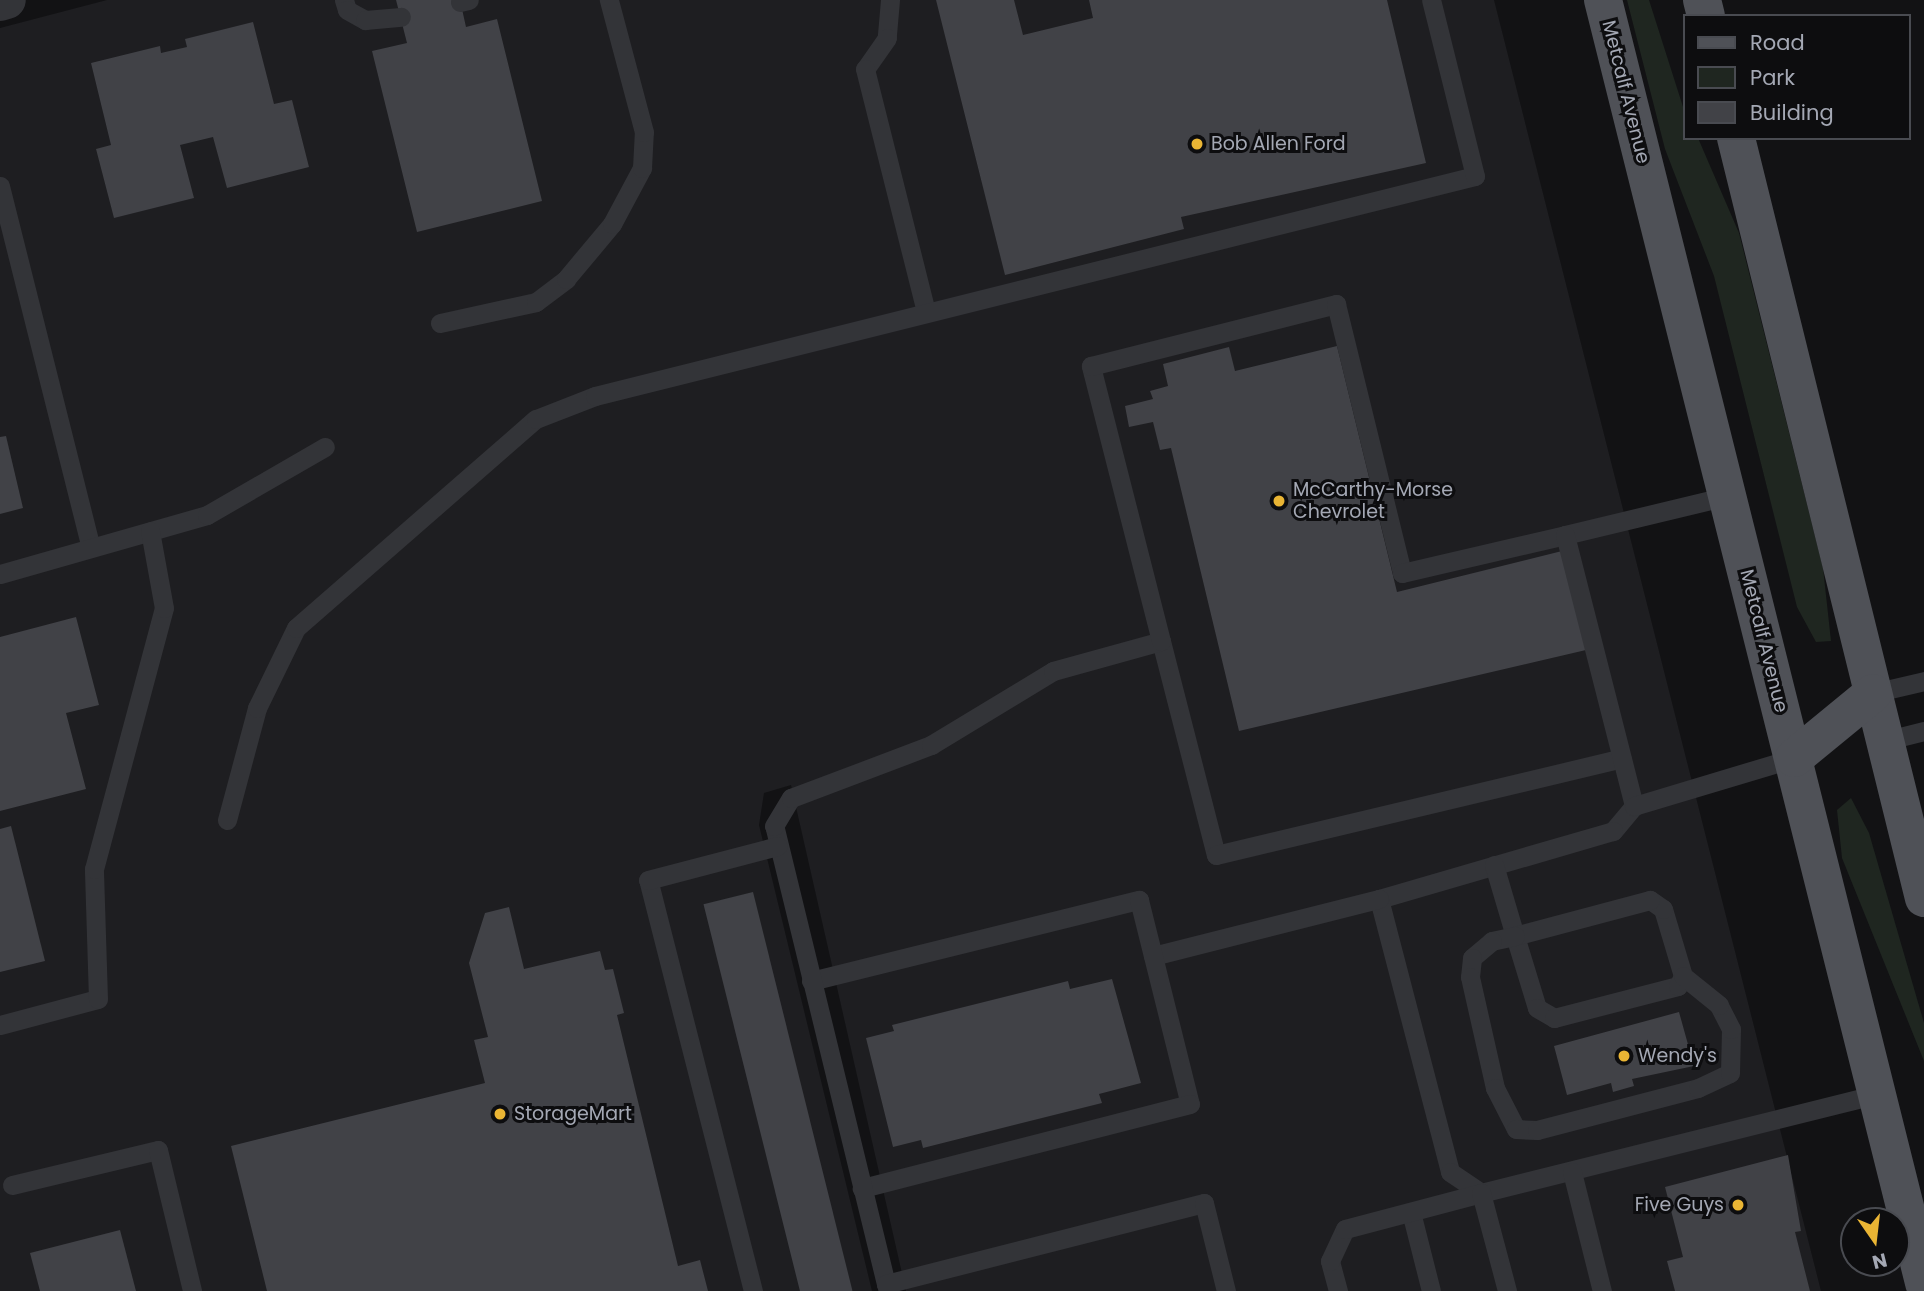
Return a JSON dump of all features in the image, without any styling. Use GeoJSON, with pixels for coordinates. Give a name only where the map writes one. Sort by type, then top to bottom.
{"type":"FeatureCollection","features":[{"type":"Feature","properties":{"kind":"main road","name":"Metcalf Avenue"},"geometry":{"type":"LineString","coordinates":[[1603,0],[1924,1283]]}},
{"type":"Feature","properties":{"kind":"main road"},"geometry":{"type":"LineString","coordinates":[[1736,140],[1924,898]]}},
{"type":"Feature","properties":{"kind":"main road"},"geometry":{"type":"LineString","coordinates":[[1794,758],[1872,693]]}},
{"type":"Feature","properties":{"kind":"main road"},"geometry":{"type":"LineString","coordinates":[[1794,758],[1884,741]]}},
{"type":"Feature","properties":{"kind":"street"},"geometry":{"type":"LineString","coordinates":[[0,2],[7,0]]}},
{"type":"Feature","properties":{"kind":"lane"},"geometry":{"type":"LineString","coordinates":[[344,0],[347,10],[365,20],[401,17]]}},
{"type":"Feature","properties":{"kind":"lane"},"geometry":{"type":"LineString","coordinates":[[440,323],[536,302],[566,279],[612,223],[642,168],[644,132],[609,0]]}},
{"type":"Feature","properties":{"kind":"lane"},"geometry":{"type":"LineString","coordinates":[[890,0],[887,38],[865,69],[926,311]]}},
{"type":"Feature","properties":{"kind":"lane"},"geometry":{"type":"LineString","coordinates":[[226,820],[257,708],[296,628],[536,419],[595,396],[926,311],[1475,176],[1431,0]]}},
{"type":"Feature","properties":{"kind":"lane"},"geometry":{"type":"LineString","coordinates":[[0,186],[91,548]]}},
{"type":"Feature","properties":{"kind":"lane"},"geometry":{"type":"LineString","coordinates":[[1622,758],[1216,855],[1091,366],[1336,304],[1402,573],[1728,496]]}},
{"type":"Feature","properties":{"kind":"lane"},"geometry":{"type":"LineString","coordinates":[[0,574],[207,515],[325,447]]}},
{"type":"Feature","properties":{"kind":"lane"},"geometry":{"type":"LineString","coordinates":[[0,1025],[98,999],[94,869],[164,608],[150,531]]}},
{"type":"Feature","properties":{"kind":"lane"},"geometry":{"type":"LineString","coordinates":[[1565,535],[1634,806]]}},
{"type":"Feature","properties":{"kind":"lane"},"geometry":{"type":"LineString","coordinates":[[1161,641],[1053,671],[931,745],[791,798],[774,826],[887,1288],[1204,1203],[1226,1291]]}},
{"type":"Feature","properties":{"kind":"lane"},"geometry":{"type":"LineString","coordinates":[[1872,693],[1924,681]]}},
{"type":"Feature","properties":{"kind":"lane"},"geometry":{"type":"LineString","coordinates":[[1884,741],[1924,731]]}},
{"type":"Feature","properties":{"kind":"lane"},"geometry":{"type":"LineString","coordinates":[[1153,956],[1379,899],[1613,831],[1634,806],[1794,758]]}},
{"type":"Feature","properties":{"kind":"lane"},"geometry":{"type":"LineString","coordinates":[[753,1291],[648,880],[778,846]]}},
{"type":"Feature","properties":{"kind":"lane"},"geometry":{"type":"LineString","coordinates":[[1494,865],[1537,1008],[1554,1018],[1678,986],[1683,976]]}},
{"type":"Feature","properties":{"kind":"lane"},"geometry":{"type":"LineString","coordinates":[[1379,899],[1450,1172],[1481,1193],[1507,1291]]}},
{"type":"Feature","properties":{"kind":"lane"},"geometry":{"type":"LineString","coordinates":[[811,981],[1139,900],[1190,1104],[862,1188]]}},
{"type":"Feature","properties":{"kind":"lane"},"geometry":{"type":"LineString","coordinates":[[1650,901],[1663,909],[1683,976],[1719,1005],[1731,1029],[1730,1073],[1699,1088],[1558,1124],[1516,1129],[1505,1113],[1470,977],[1472,958],[1493,942],[1650,901]]}},
{"type":"Feature","properties":{"kind":"lane"},"geometry":{"type":"LineString","coordinates":[[1338,1291],[1330,1261],[1345,1229],[1877,1094]]}},
{"type":"Feature","properties":{"kind":"lane"},"geometry":{"type":"LineString","coordinates":[[12,1185],[158,1150],[192,1291]]}},
{"type":"Feature","properties":{"kind":"lane"},"geometry":{"type":"LineString","coordinates":[[1572,1172],[1602,1291]]}},
{"type":"Feature","properties":{"kind":"lane"},"geometry":{"type":"LineString","coordinates":[[1411,1212],[1431,1291]]}},
{"type":"Feature","properties":{"kind":"shaded area"},"geometry":{"type":"Polygon","coordinates":[[[107,0],[1494,0],[1821,1291],[906,1291],[791,785],[764,793],[759,825],[872,1291],[0,1291],[0,28],[107,0]]]}},
{"type":"Feature","properties":{"kind":"green space"},"geometry":{"type":"Polygon","coordinates":[[[1627,0],[1649,0],[1682,104],[1682,140],[1699,140],[1739,233],[1823,568],[1831,641],[1816,642],[1797,607],[1714,276],[1665,149],[1627,0]]]}},
{"type":"Feature","properties":{"kind":"green space"},"geometry":{"type":"Polygon","coordinates":[[[1851,798],[1869,833],[1924,1023],[1924,1061],[1842,858],[1837,810],[1851,798]]]}},
{"type":"Feature","properties":{"kind":"building"},"geometry":{"type":"Polygon","coordinates":[[[396,0],[460,0],[466,27],[497,19],[542,201],[417,232],[372,51],[407,43],[396,0]]]}},
{"type":"Feature","properties":{"kind":"building","name":"Bob Allen Ford"},"geometry":{"type":"Polygon","coordinates":[[[936,0],[1014,0],[1023,35],[1093,18],[1089,0],[1387,0],[1426,163],[1181,217],[1184,229],[1005,275],[936,0]]]}},
{"type":"Feature","properties":{"kind":"building"},"geometry":{"type":"Polygon","coordinates":[[[253,22],[274,104],[292,100],[309,167],[227,188],[213,137],[180,145],[194,198],[114,218],[96,149],[111,145],[91,63],[160,46],[161,53],[187,47],[185,39],[253,22]]]}},
{"type":"Feature","properties":{"kind":"building","name":"McCarthy-Morse Chevrolet"},"geometry":{"type":"Polygon","coordinates":[[[1337,346],[1397,592],[1562,551],[1586,650],[1239,731],[1171,448],[1160,450],[1153,422],[1129,427],[1125,406],[1153,399],[1150,391],[1168,386],[1163,364],[1229,347],[1235,371],[1337,346]]]}},
{"type":"Feature","properties":{"kind":"building"},"geometry":{"type":"Polygon","coordinates":[[[6,436],[23,508],[0,514],[0,437],[6,436]]]}},
{"type":"Feature","properties":{"kind":"building"},"geometry":{"type":"Polygon","coordinates":[[[76,617],[99,705],[66,713],[86,789],[0,811],[0,637],[76,617]]]}},
{"type":"Feature","properties":{"kind":"building"},"geometry":{"type":"Polygon","coordinates":[[[11,826],[45,961],[0,972],[0,829],[11,826]]]}},
{"type":"Feature","properties":{"kind":"building"},"geometry":{"type":"Polygon","coordinates":[[[753,892],[852,1291],[800,1291],[704,904],[753,892]]]}},
{"type":"Feature","properties":{"kind":"building","name":"StorageMart"},"geometry":{"type":"Polygon","coordinates":[[[509,907],[524,969],[600,951],[605,970],[613,969],[624,1013],[617,1015],[678,1266],[700,1260],[708,1291],[267,1291],[231,1146],[485,1083],[474,1040],[488,1037],[469,963],[485,913],[509,907]]]}},
{"type":"Feature","properties":{"kind":"building"},"geometry":{"type":"Polygon","coordinates":[[[1112,979],[1141,1083],[1099,1094],[1102,1103],[923,1148],[921,1140],[893,1147],[866,1038],[894,1031],[892,1025],[1068,981],[1070,989],[1112,979]]]}},
{"type":"Feature","properties":{"kind":"building","name":"Wendy's"},"geometry":{"type":"Polygon","coordinates":[[[1679,1012],[1694,1066],[1632,1079],[1634,1086],[1613,1092],[1611,1083],[1567,1095],[1554,1046],[1679,1012]]]}},
{"type":"Feature","properties":{"kind":"building"},"geometry":{"type":"Polygon","coordinates":[[[1788,1155],[1801,1231],[1795,1232],[1810,1291],[1675,1291],[1667,1261],[1683,1257],[1665,1187],[1788,1155]]]}},
{"type":"Feature","properties":{"kind":"building"},"geometry":{"type":"Polygon","coordinates":[[[120,1230],[136,1291],[40,1291],[30,1253],[120,1230]]]}},
{"type":"Feature","properties":{"kind":"place","name":"Bob Allen Ford"},"geometry":{"type":"Point","coordinates":[1197,144]}},
{"type":"Feature","properties":{"kind":"place","name":"McCarthy-Morse Chevrolet"},"geometry":{"type":"Point","coordinates":[1279,501]}},
{"type":"Feature","properties":{"kind":"place","name":"Wendy's"},"geometry":{"type":"Point","coordinates":[1624,1056]}},
{"type":"Feature","properties":{"kind":"place","name":"StorageMart"},"geometry":{"type":"Point","coordinates":[500,1114]}},
{"type":"Feature","properties":{"kind":"place","name":"Five Guys"},"geometry":{"type":"Point","coordinates":[1738,1205]}}]}
